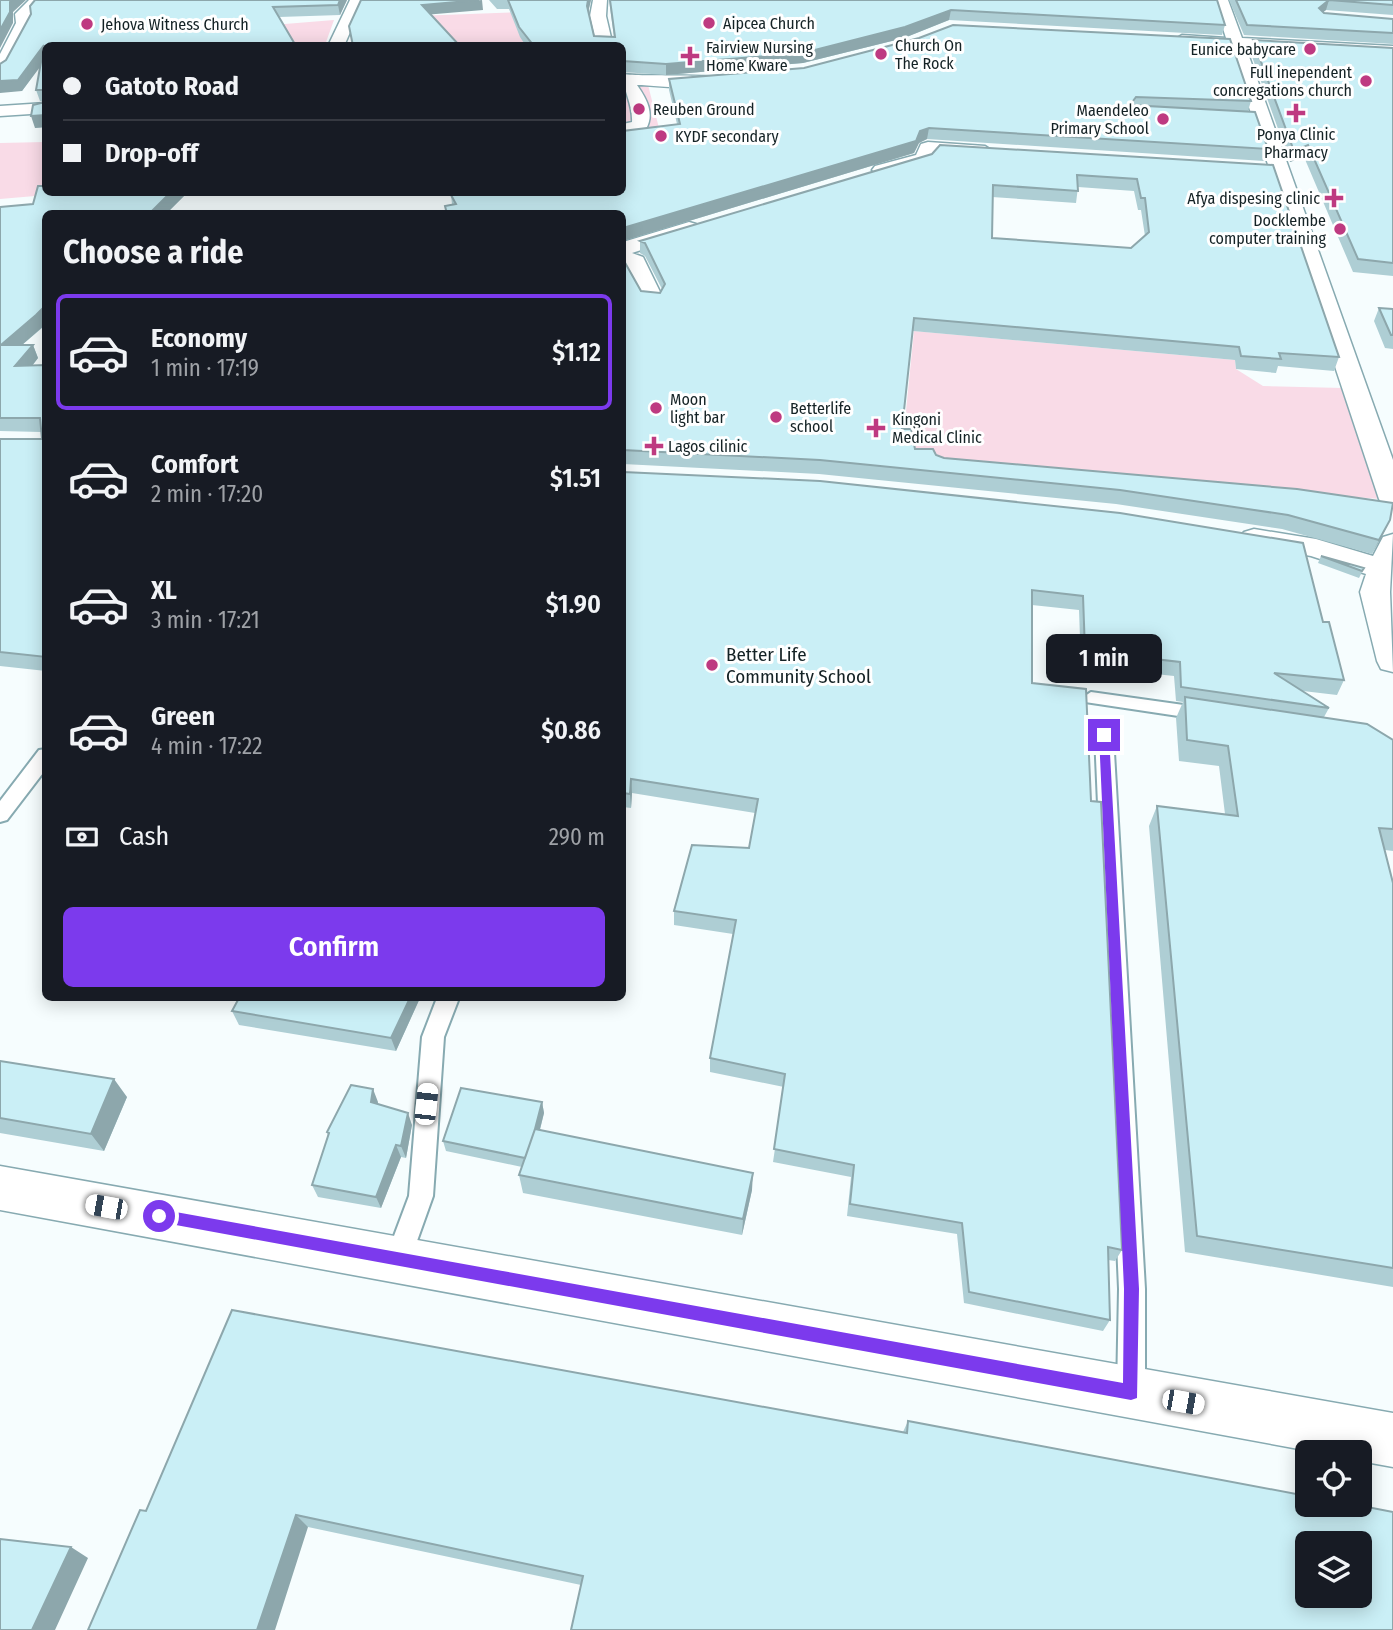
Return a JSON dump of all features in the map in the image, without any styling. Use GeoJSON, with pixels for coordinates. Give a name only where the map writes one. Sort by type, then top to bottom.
{"type":"FeatureCollection","features":[{"type":"Feature","properties":{"kind":"street"},"geometry":{"type":"LineString","coordinates":[[2,61],[24,23],[23,15],[37,0]]}},
{"type":"Feature","properties":{"kind":"street"},"geometry":{"type":"LineString","coordinates":[[338,42],[357,0]]}},
{"type":"Feature","properties":{"kind":"street"},"geometry":{"type":"LineString","coordinates":[[600,0],[598,16],[604,42]]}},
{"type":"Feature","properties":{"kind":"street"},"geometry":{"type":"LineString","coordinates":[[1221,0],[1257,117],[1331,313],[1393,499]]}},
{"type":"Feature","properties":{"kind":"street"},"geometry":{"type":"LineString","coordinates":[[1167,39],[1393,51]]}},
{"type":"Feature","properties":{"kind":"street"},"geometry":{"type":"LineString","coordinates":[[626,80],[655,80],[666,83],[733,78]]}},
{"type":"Feature","properties":{"kind":"street"},"geometry":{"type":"LineString","coordinates":[[626,83],[636,95],[643,114],[640,125],[626,128]]}},
{"type":"Feature","properties":{"kind":"street"},"geometry":{"type":"LineString","coordinates":[[0,111],[42,108]]}},
{"type":"Feature","properties":{"kind":"street"},"geometry":{"type":"LineString","coordinates":[[867,174],[923,159],[928,155],[928,148],[1002,153]]}},
{"type":"Feature","properties":{"kind":"street"},"geometry":{"type":"LineString","coordinates":[[1252,169],[1278,170]]}},
{"type":"Feature","properties":{"kind":"street"},"geometry":{"type":"LineString","coordinates":[[626,248],[711,222]]}},
{"type":"Feature","properties":{"kind":"street"},"geometry":{"type":"LineString","coordinates":[[626,258],[635,262],[652,298]]}},
{"type":"Feature","properties":{"kind":"street"},"geometry":{"type":"LineString","coordinates":[[1224,533],[1316,548],[1389,556],[1375,592],[1393,661]]}},
{"type":"Feature","properties":{"kind":"street"},"geometry":{"type":"LineString","coordinates":[[0,1188],[1393,1440]]}},
{"type":"Feature","properties":{"kind":"lane"},"geometry":{"type":"LineString","coordinates":[[1091,698],[1228,718]]}},
{"type":"Feature","properties":{"kind":"lane"},"geometry":{"type":"LineString","coordinates":[[1104,735],[1131,1275],[1131,1392]]}},
{"type":"Feature","properties":{"kind":"lane"},"geometry":{"type":"LineString","coordinates":[[0,815],[42,760]]}},
{"type":"Feature","properties":{"kind":"lane"},"geometry":{"type":"LineString","coordinates":[[398,1260],[421,1196],[433,1037],[447,1001]]}},
{"type":"Feature","properties":{"kind":"shaded area"},"geometry":{"type":"Polygon","coordinates":[[[523,12],[569,42],[400,42],[361,18],[523,12]]]}},
{"type":"Feature","properties":{"kind":"shaded area"},"geometry":{"type":"Polygon","coordinates":[[[334,20],[326,42],[152,42],[249,27],[334,20]]]}},
{"type":"Feature","properties":{"kind":"shaded area","name":"Reuben Ground"},"geometry":{"type":"Polygon","coordinates":[[[647,81],[661,136],[626,137],[626,82],[647,81]]]}},
{"type":"Feature","properties":{"kind":"shaded area"},"geometry":{"type":"Polygon","coordinates":[[[42,142],[42,195],[0,199],[0,143],[42,142]]]}},
{"type":"Feature","properties":{"kind":"shaded area"},"geometry":{"type":"Polygon","coordinates":[[[914,331],[1235,360],[1236,369],[1263,386],[1343,388],[1393,500],[916,463],[903,441],[914,331]]]}},
{"type":"Feature","properties":{"kind":"building"},"geometry":{"type":"Polygon","coordinates":[[[0,0],[12,0],[10,12],[0,30],[0,0]]]}},
{"type":"Feature","properties":{"kind":"building"},"geometry":{"type":"Polygon","coordinates":[[[35,0],[340,0],[338,5],[273,7],[294,42],[42,42],[42,48],[18,80],[0,81],[0,64],[6,60],[31,14],[30,6],[35,0]]]}},
{"type":"Feature","properties":{"kind":"building"},"geometry":{"type":"Polygon","coordinates":[[[361,0],[479,0],[422,5],[456,42],[352,42],[349,26],[361,0]]]}},
{"type":"Feature","properties":{"kind":"building"},"geometry":{"type":"Polygon","coordinates":[[[508,0],[588,0],[594,36],[615,37],[610,0],[1217,0],[1225,25],[951,10],[905,27],[803,53],[666,64],[626,61],[626,42],[531,42],[519,27],[508,0]]]}},
{"type":"Feature","properties":{"kind":"building"},"geometry":{"type":"Polygon","coordinates":[[[1236,0],[1329,0],[1319,8],[1324,13],[1393,19],[1393,33],[1247,25],[1236,0]]]}},
{"type":"Feature","properties":{"kind":"building"},"geometry":{"type":"Polygon","coordinates":[[[1329,0],[1393,0],[1393,5],[1329,0]]]}},
{"type":"Feature","properties":{"kind":"building"},"geometry":{"type":"Polygon","coordinates":[[[953,25],[1230,39],[1251,101],[1136,97],[1130,105],[1255,112],[1268,149],[929,128],[920,131],[916,141],[626,227],[626,210],[446,210],[445,206],[456,204],[452,196],[626,196],[626,131],[680,124],[669,79],[804,68],[919,38],[953,25]]]}},
{"type":"Feature","properties":{"kind":"building"},"geometry":{"type":"Polygon","coordinates":[[[1253,40],[1393,48],[1393,263],[1358,259],[1308,145],[1294,151],[1253,40]]]}},
{"type":"Feature","properties":{"kind":"building"},"geometry":{"type":"Polygon","coordinates":[[[42,56],[42,90],[36,90],[42,56]]]}},
{"type":"Feature","properties":{"kind":"building"},"geometry":{"type":"Polygon","coordinates":[[[42,103],[42,115],[31,116],[33,105],[42,103]]]}},
{"type":"Feature","properties":{"kind":"building"},"geometry":{"type":"Polygon","coordinates":[[[940,145],[1273,165],[1339,357],[1279,353],[1281,359],[1241,356],[1239,347],[914,318],[902,429],[911,429],[915,449],[933,449],[936,455],[944,458],[1297,489],[1393,503],[1390,520],[1379,540],[1288,515],[1120,490],[820,460],[626,450],[626,264],[641,291],[660,293],[665,284],[645,243],[640,241],[932,154],[940,145]],[[1077,175],[1078,191],[993,185],[992,238],[1131,248],[1149,232],[1145,198],[1141,198],[1137,179],[1077,175]]]}},
{"type":"Feature","properties":{"kind":"building"},"geometry":{"type":"Polygon","coordinates":[[[38,186],[42,186],[42,196],[167,196],[153,210],[42,210],[42,309],[1,345],[33,345],[15,366],[42,365],[42,439],[40,418],[0,418],[0,207],[33,204],[38,186]]]}},
{"type":"Feature","properties":{"kind":"building"},"geometry":{"type":"Polygon","coordinates":[[[1379,308],[1393,309],[1393,335],[1391,335],[1379,308]]]}},
{"type":"Feature","properties":{"kind":"building"},"geometry":{"type":"Polygon","coordinates":[[[0,439],[42,439],[42,657],[0,652],[0,439]]]}},
{"type":"Feature","properties":{"kind":"building"},"geometry":{"type":"Polygon","coordinates":[[[626,472],[820,481],[1120,513],[1303,543],[1323,622],[1329,622],[1344,680],[1274,673],[1329,708],[1181,687],[1180,662],[1085,651],[1083,596],[1032,590],[1032,683],[1086,689],[1091,801],[1101,802],[1122,1250],[1108,1247],[1110,1320],[969,1292],[962,1223],[850,1204],[854,1165],[774,1149],[785,1074],[710,1058],[736,920],[674,911],[692,845],[749,848],[758,799],[631,779],[630,794],[626,793],[626,472]]]}},
{"type":"Feature","properties":{"kind":"building"},"geometry":{"type":"Polygon","coordinates":[[[1321,556],[1364,568],[1362,571],[1321,556]]]}},
{"type":"Feature","properties":{"kind":"building"},"geometry":{"type":"Polygon","coordinates":[[[1185,697],[1367,724],[1393,740],[1393,829],[1379,828],[1393,883],[1393,1268],[1197,1236],[1157,806],[1238,816],[1228,746],[1187,740],[1185,697]]]}},
{"type":"Feature","properties":{"kind":"building"},"geometry":{"type":"Polygon","coordinates":[[[237,1001],[409,1001],[391,1038],[232,1011],[237,1001]]]}},
{"type":"Feature","properties":{"kind":"building"},"geometry":{"type":"Polygon","coordinates":[[[0,1061],[114,1079],[91,1134],[0,1118],[0,1061]]]}},
{"type":"Feature","properties":{"kind":"building"},"geometry":{"type":"Polygon","coordinates":[[[351,1085],[373,1089],[371,1102],[408,1113],[401,1146],[396,1145],[376,1197],[312,1185],[329,1133],[327,1132],[351,1085]]]}},
{"type":"Feature","properties":{"kind":"building"},"geometry":{"type":"Polygon","coordinates":[[[461,1088],[542,1102],[525,1158],[443,1141],[461,1088]]]}},
{"type":"Feature","properties":{"kind":"building"},"geometry":{"type":"Polygon","coordinates":[[[535,1129],[753,1173],[743,1219],[519,1175],[535,1129]]]}},
{"type":"Feature","properties":{"kind":"building"},"geometry":{"type":"Polygon","coordinates":[[[232,1310],[907,1433],[908,1421],[1295,1494],[1295,1517],[1372,1517],[1372,1508],[1393,1512],[1393,1630],[571,1630],[583,1576],[296,1515],[257,1630],[88,1630],[140,1510],[146,1511],[232,1310]]]}},
{"type":"Feature","properties":{"kind":"building"},"geometry":{"type":"Polygon","coordinates":[[[0,1539],[71,1547],[32,1630],[0,1630],[0,1539]]]}},
{"type":"Feature","properties":{"kind":"place","name":"Aipcea Church"},"geometry":{"type":"Point","coordinates":[709,23]}},
{"type":"Feature","properties":{"kind":"place","name":"Jehova Witness Church"},"geometry":{"type":"Point","coordinates":[87,24]}},
{"type":"Feature","properties":{"kind":"place","name":"Eunice babycare"},"geometry":{"type":"Point","coordinates":[1310,49]}},
{"type":"Feature","properties":{"kind":"place","name":"Church On The Rock"},"geometry":{"type":"Point","coordinates":[881,54]}},
{"type":"Feature","properties":{"kind":"place","name":"Fairview Nursing Home Kware"},"geometry":{"type":"Point","coordinates":[690,56]}},
{"type":"Feature","properties":{"kind":"place","name":"Full inependent concregations church"},"geometry":{"type":"Point","coordinates":[1366,81]}},
{"type":"Feature","properties":{"kind":"place","name":"Reuben Ground"},"geometry":{"type":"Point","coordinates":[639,109]}},
{"type":"Feature","properties":{"kind":"place","name":"Ponya Clinic Pharmacy"},"geometry":{"type":"Point","coordinates":[1296,113]}},
{"type":"Feature","properties":{"kind":"place","name":"Maendeleo Primary School"},"geometry":{"type":"Point","coordinates":[1163,119]}},
{"type":"Feature","properties":{"kind":"place","name":"KYDF secondary"},"geometry":{"type":"Point","coordinates":[661,136]}},
{"type":"Feature","properties":{"kind":"place","name":"Afya dispesing clinic"},"geometry":{"type":"Point","coordinates":[1334,198]}},
{"type":"Feature","properties":{"kind":"place","name":"Docklembe computer training"},"geometry":{"type":"Point","coordinates":[1340,229]}},
{"type":"Feature","properties":{"kind":"place","name":"Moon light bar"},"geometry":{"type":"Point","coordinates":[656,408]}},
{"type":"Feature","properties":{"kind":"place","name":"Betterlife school"},"geometry":{"type":"Point","coordinates":[776,417]}},
{"type":"Feature","properties":{"kind":"place","name":"Kingoni Medical Clinic"},"geometry":{"type":"Point","coordinates":[876,428]}},
{"type":"Feature","properties":{"kind":"place","name":"Lagos cilinic"},"geometry":{"type":"Point","coordinates":[654,446]}},
{"type":"Feature","properties":{"kind":"place","name":"Better Life Community School"},"geometry":{"type":"Point","coordinates":[712,665]}},
{"type":"Feature","properties":{"kind":"route"},"geometry":{"type":"LineString","coordinates":[[159,1216],[1131,1392],[1132,1289],[1104,735]]}}]}
